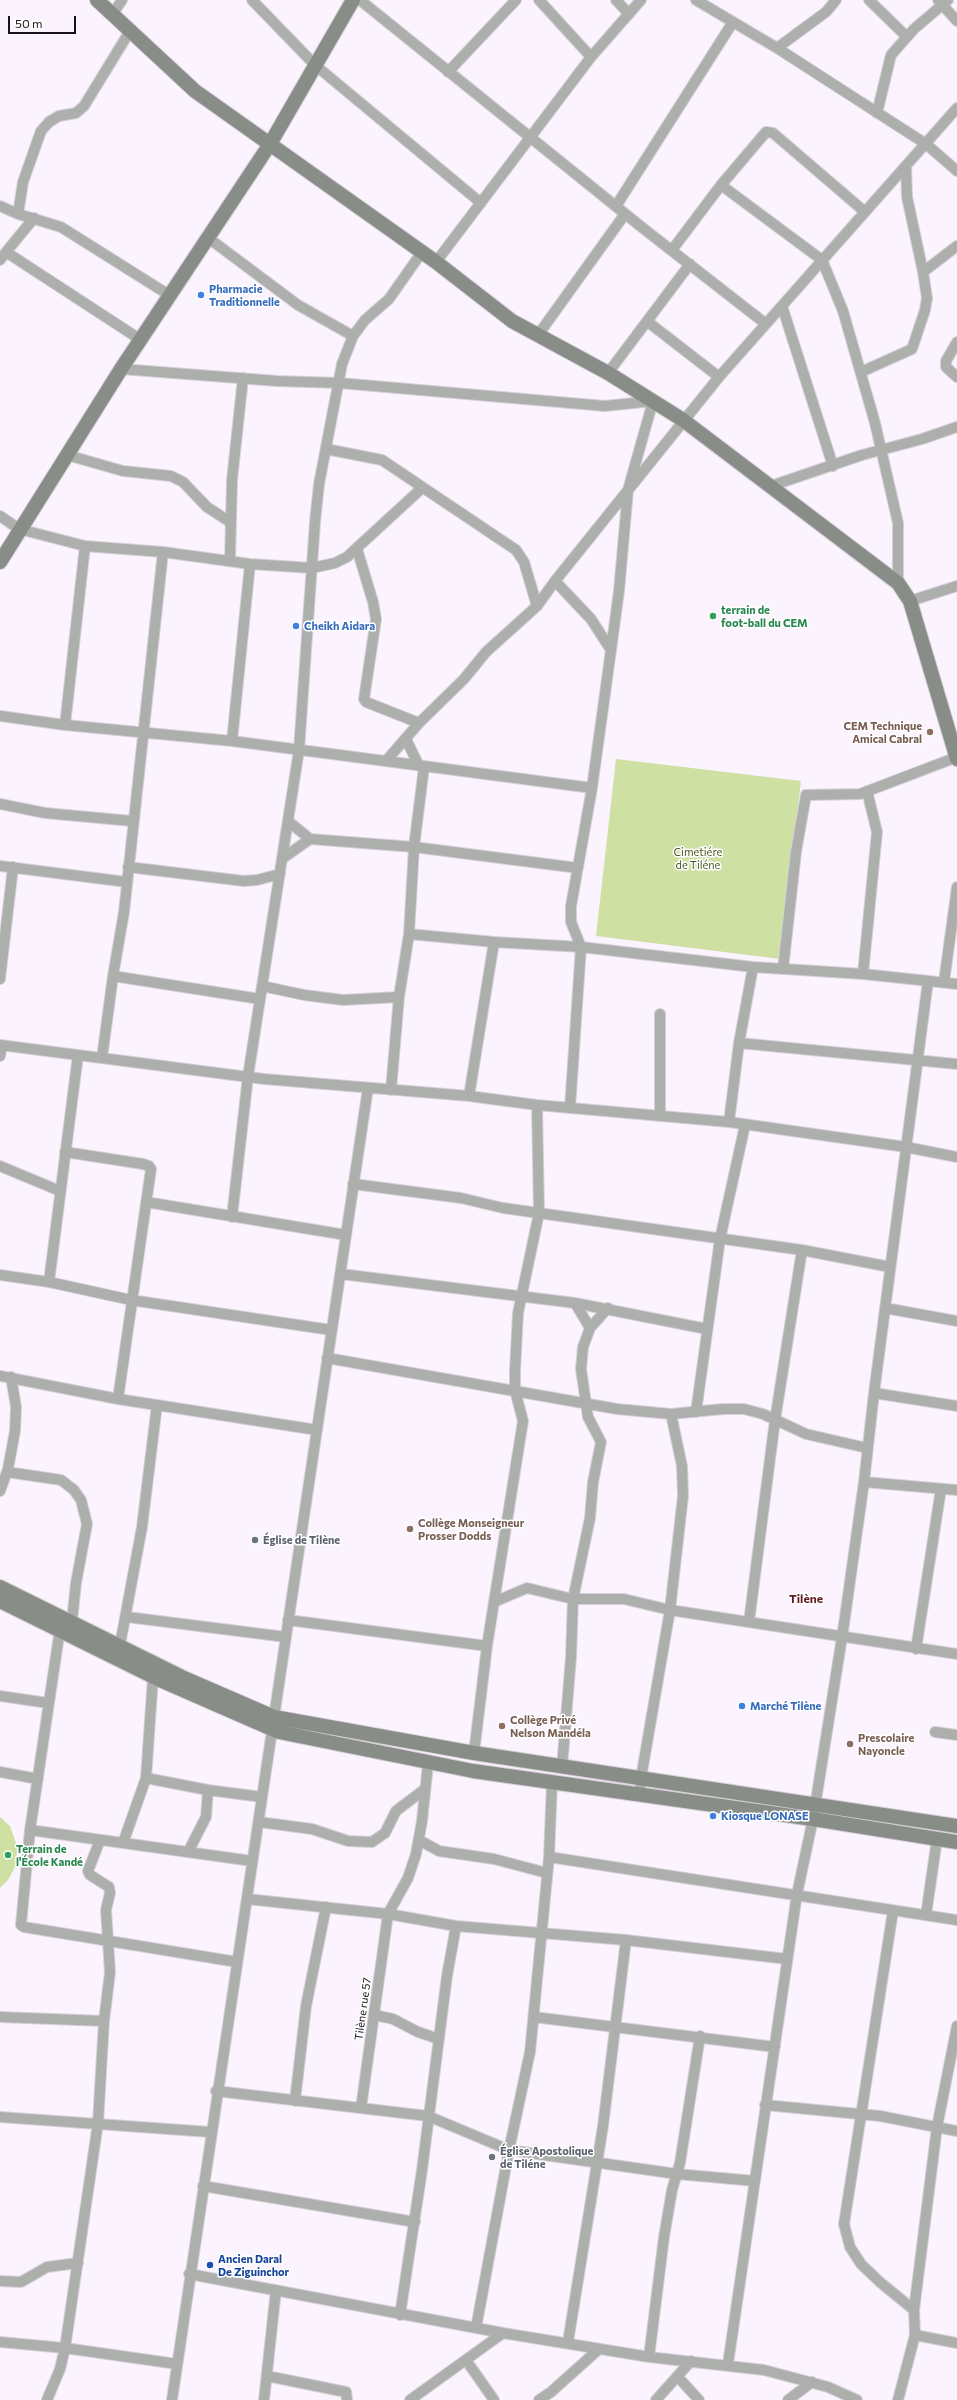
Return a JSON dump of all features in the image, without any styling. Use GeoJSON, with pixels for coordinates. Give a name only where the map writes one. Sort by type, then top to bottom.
{"type":"FeatureCollection","features":[{"type":"Feature","properties":{"kind":"street"},"geometry":{"type":"LineString","coordinates":[[96,0],[195,91],[436,262],[512,321],[608,373],[683,420],[898,583],[910,601],[957,758],[867,791],[850,795],[810,794],[804,800],[783,969]]}},
{"type":"Feature","properties":{"kind":"street"},"geometry":{"type":"LineString","coordinates":[[112,15],[122,0]]}},
{"type":"Feature","properties":{"kind":"street"},"geometry":{"type":"LineString","coordinates":[[0,562],[19,529],[121,369],[270,144],[353,0]]}},
{"type":"Feature","properties":{"kind":"street"},"geometry":{"type":"LineString","coordinates":[[360,0],[448,72],[766,324]]}},
{"type":"Feature","properties":{"kind":"street"},"geometry":{"type":"LineString","coordinates":[[448,72],[516,0]]}},
{"type":"Feature","properties":{"kind":"street"},"geometry":{"type":"LineString","coordinates":[[539,0],[591,57]]}},
{"type":"Feature","properties":{"kind":"street"},"geometry":{"type":"LineString","coordinates":[[616,0],[629,14]]}},
{"type":"Feature","properties":{"kind":"street"},"geometry":{"type":"LineString","coordinates":[[436,262],[591,57],[641,0]]}},
{"type":"Feature","properties":{"kind":"street"},"geometry":{"type":"LineString","coordinates":[[696,0],[777,48],[926,144],[955,166]]}},
{"type":"Feature","properties":{"kind":"street"},"geometry":{"type":"LineString","coordinates":[[777,48],[826,12],[836,0]]}},
{"type":"Feature","properties":{"kind":"street"},"geometry":{"type":"LineString","coordinates":[[869,0],[907,37]]}},
{"type":"Feature","properties":{"kind":"street"},"geometry":{"type":"LineString","coordinates":[[257,2],[315,65],[481,202]]}},
{"type":"Feature","properties":{"kind":"street"},"geometry":{"type":"LineString","coordinates":[[877,113],[891,55],[943,2],[957,21]]}},
{"type":"Feature","properties":{"kind":"street"},"geometry":{"type":"LineString","coordinates":[[616,206],[733,22]]}},
{"type":"Feature","properties":{"kind":"street"},"geometry":{"type":"LineString","coordinates":[[18,214],[24,182],[41,131],[49,122],[59,116],[76,113],[84,106],[130,31]]}},
{"type":"Feature","properties":{"kind":"street"},"geometry":{"type":"LineString","coordinates":[[386,761],[419,723],[464,679],[498,640],[537,606],[555,581],[719,377],[957,108]]}},
{"type":"Feature","properties":{"kind":"street"},"geometry":{"type":"LineString","coordinates":[[672,250],[764,133],[770,132],[864,212]]}},
{"type":"Feature","properties":{"kind":"street"},"geometry":{"type":"LineString","coordinates":[[861,372],[912,349],[925,310],[927,298],[908,203],[906,166]]}},
{"type":"Feature","properties":{"kind":"street"},"geometry":{"type":"LineString","coordinates":[[721,186],[822,260],[843,310],[881,450],[898,523],[898,583]]}},
{"type":"Feature","properties":{"kind":"street"},"geometry":{"type":"LineString","coordinates":[[0,206],[18,214],[61,227],[169,295]]}},
{"type":"Feature","properties":{"kind":"street"},"geometry":{"type":"LineString","coordinates":[[538,335],[626,214]]}},
{"type":"Feature","properties":{"kind":"street"},"geometry":{"type":"LineString","coordinates":[[34,218],[3,256],[141,340]]}},
{"type":"Feature","properties":{"kind":"street"},"geometry":{"type":"LineString","coordinates":[[207,237],[298,305],[354,336]]}},
{"type":"Feature","properties":{"kind":"street"},"geometry":{"type":"LineString","coordinates":[[923,272],[957,246]]}},
{"type":"Feature","properties":{"kind":"street"},"geometry":{"type":"LineString","coordinates":[[232,1217],[248,1076],[299,750],[315,522],[326,449],[346,352],[354,336],[365,320],[389,299],[422,252]]}},
{"type":"Feature","properties":{"kind":"street"},"geometry":{"type":"LineString","coordinates":[[608,373],[648,322],[690,264]]}},
{"type":"Feature","properties":{"kind":"street"},"geometry":{"type":"LineString","coordinates":[[782,306],[833,466]]}},
{"type":"Feature","properties":{"kind":"street"},"geometry":{"type":"LineString","coordinates":[[648,322],[719,377]]}},
{"type":"Feature","properties":{"kind":"street"},"geometry":{"type":"LineString","coordinates":[[957,342],[946,361],[946,367],[957,377]]}},
{"type":"Feature","properties":{"kind":"street"},"geometry":{"type":"LineString","coordinates":[[121,369],[339,384],[604,406],[653,401]]}},
{"type":"Feature","properties":{"kind":"street"},"geometry":{"type":"LineString","coordinates":[[230,561],[230,522],[234,458],[243,378]]}},
{"type":"Feature","properties":{"kind":"street"},"geometry":{"type":"LineString","coordinates":[[570,1108],[581,947],[571,922],[578,868],[592,788],[619,591],[628,490],[653,401]]}},
{"type":"Feature","properties":{"kind":"street"},"geometry":{"type":"LineString","coordinates":[[771,486],[957,427]]}},
{"type":"Feature","properties":{"kind":"street"},"geometry":{"type":"LineString","coordinates":[[326,449],[368,456],[382,460],[516,550],[524,562],[537,606]]}},
{"type":"Feature","properties":{"kind":"street"},"geometry":{"type":"LineString","coordinates":[[67,455],[123,471],[171,476],[183,482],[203,503],[230,522]]}},
{"type":"Feature","properties":{"kind":"street"},"geometry":{"type":"LineString","coordinates":[[0,516],[19,529],[85,546],[163,552],[250,564],[312,568],[335,563],[357,549],[422,488]]}},
{"type":"Feature","properties":{"kind":"street"},"geometry":{"type":"LineString","coordinates":[[65,725],[85,546]]}},
{"type":"Feature","properties":{"kind":"street"},"geometry":{"type":"LineString","coordinates":[[357,549],[373,602],[376,619],[364,699],[366,702],[419,723]]}},
{"type":"Feature","properties":{"kind":"street"},"geometry":{"type":"LineString","coordinates":[[102,1058],[127,882],[132,822],[144,732],[163,552]]}},
{"type":"Feature","properties":{"kind":"street"},"geometry":{"type":"LineString","coordinates":[[232,741],[250,564]]}},
{"type":"Feature","properties":{"kind":"street"},"geometry":{"type":"LineString","coordinates":[[555,581],[591,619],[611,650]]}},
{"type":"Feature","properties":{"kind":"street"},"geometry":{"type":"LineString","coordinates":[[910,601],[957,586]]}},
{"type":"Feature","properties":{"kind":"street"},"geometry":{"type":"LineString","coordinates":[[0,716],[65,725],[232,741],[421,767],[592,788]]}},
{"type":"Feature","properties":{"kind":"street"},"geometry":{"type":"LineString","coordinates":[[391,1090],[399,997],[409,934],[414,847],[421,767],[406,739]]}},
{"type":"Feature","properties":{"kind":"street"},"geometry":{"type":"LineString","coordinates":[[864,974],[878,832],[867,791]]}},
{"type":"Feature","properties":{"kind":"street"},"geometry":{"type":"LineString","coordinates":[[0,804],[45,813],[132,822]]}},
{"type":"Feature","properties":{"kind":"street"},"geometry":{"type":"LineString","coordinates":[[288,820],[310,839],[414,847],[578,868]]}},
{"type":"Feature","properties":{"kind":"street"},"geometry":{"type":"LineString","coordinates":[[282,858],[310,839]]}},
{"type":"Feature","properties":{"kind":"street"},"geometry":{"type":"LineString","coordinates":[[0,866],[127,882]]}},
{"type":"Feature","properties":{"kind":"street"},"geometry":{"type":"LineString","coordinates":[[0,979],[13,867]]}},
{"type":"Feature","properties":{"kind":"street"},"geometry":{"type":"LineString","coordinates":[[128,867],[244,881],[257,880],[280,874]]}},
{"type":"Feature","properties":{"kind":"street"},"geometry":{"type":"LineString","coordinates":[[944,982],[957,887]]}},
{"type":"Feature","properties":{"kind":"street"},"geometry":{"type":"LineString","coordinates":[[409,934],[494,942],[581,947],[753,967],[864,974],[957,984]]}},
{"type":"Feature","properties":{"kind":"street"},"geometry":{"type":"LineString","coordinates":[[468,1096],[494,942]]}},
{"type":"Feature","properties":{"kind":"street"},"geometry":{"type":"LineString","coordinates":[[729,1122],[739,1043],[753,967]]}},
{"type":"Feature","properties":{"kind":"street"},"geometry":{"type":"LineString","coordinates":[[113,976],[260,999]]}},
{"type":"Feature","properties":{"kind":"street"},"geometry":{"type":"LineString","coordinates":[[728,2364],[797,1894],[813,1818],[814,1804],[842,1637],[864,1482],[890,1267],[928,981]]}},
{"type":"Feature","properties":{"kind":"street"},"geometry":{"type":"LineString","coordinates":[[262,986],[304,995],[342,1000],[399,997]]}},
{"type":"Feature","properties":{"kind":"street"},"geometry":{"type":"LineString","coordinates":[[660,1014],[660,1115]]}},
{"type":"Feature","properties":{"kind":"street"},"geometry":{"type":"LineString","coordinates":[[739,1043],[957,1064]]}},
{"type":"Feature","properties":{"kind":"street"},"geometry":{"type":"LineString","coordinates":[[0,1056],[1,1045],[248,1076],[468,1096],[538,1106],[660,1115],[729,1122],[906,1147],[957,1157]]}},
{"type":"Feature","properties":{"kind":"street"},"geometry":{"type":"LineString","coordinates":[[49,1282],[78,1055]]}},
{"type":"Feature","properties":{"kind":"street"},"geometry":{"type":"LineString","coordinates":[[172,2400],[216,2091],[247,1899],[368,1088]]}},
{"type":"Feature","properties":{"kind":"street"},"geometry":{"type":"LineString","coordinates":[[474,1753],[487,1646],[523,1421],[515,1390],[518,1313],[539,1213],[538,1106]]}},
{"type":"Feature","properties":{"kind":"street"},"geometry":{"type":"LineString","coordinates":[[696,1412],[720,1239],[744,1125]]}},
{"type":"Feature","properties":{"kind":"street"},"geometry":{"type":"LineString","coordinates":[[65,1152],[149,1166],[151,1169],[118,1399]]}},
{"type":"Feature","properties":{"kind":"street"},"geometry":{"type":"LineString","coordinates":[[0,1166],[60,1191]]}},
{"type":"Feature","properties":{"kind":"street"},"geometry":{"type":"LineString","coordinates":[[353,1184],[461,1198],[503,1208],[802,1250],[890,1267]]}},
{"type":"Feature","properties":{"kind":"street"},"geometry":{"type":"LineString","coordinates":[[146,1202],[346,1235]]}},
{"type":"Feature","properties":{"kind":"street"},"geometry":{"type":"LineString","coordinates":[[749,1622],[775,1420],[802,1250]]}},
{"type":"Feature","properties":{"kind":"street"},"geometry":{"type":"LineString","coordinates":[[341,1274],[522,1297],[575,1302],[707,1329]]}},
{"type":"Feature","properties":{"kind":"street"},"geometry":{"type":"LineString","coordinates":[[0,1275],[49,1282],[131,1300],[331,1330]]}},
{"type":"Feature","properties":{"kind":"street"},"geometry":{"type":"LineString","coordinates":[[575,1302],[590,1328]]}},
{"type":"Feature","properties":{"kind":"street"},"geometry":{"type":"LineString","coordinates":[[562,1767],[571,1657],[573,1600],[590,1518],[593,1482],[601,1442],[588,1417],[585,1405],[581,1369],[583,1347],[590,1328],[608,1308]]}},
{"type":"Feature","properties":{"kind":"street"},"geometry":{"type":"LineString","coordinates":[[885,1308],[957,1320]]}},
{"type":"Feature","properties":{"kind":"street"},"geometry":{"type":"LineString","coordinates":[[327,1358],[515,1390],[585,1405],[672,1414],[744,1409],[763,1414],[806,1434],[867,1448]]}},
{"type":"Feature","properties":{"kind":"street"},"geometry":{"type":"LineString","coordinates":[[0,1376],[118,1399],[317,1430]]}},
{"type":"Feature","properties":{"kind":"street"},"geometry":{"type":"LineString","coordinates":[[0,1491],[7,1472],[16,1416],[11,1377]]}},
{"type":"Feature","properties":{"kind":"street"},"geometry":{"type":"LineString","coordinates":[[874,1393],[957,1406]]}},
{"type":"Feature","properties":{"kind":"street"},"geometry":{"type":"LineString","coordinates":[[120,1645],[142,1527],[157,1405]]}},
{"type":"Feature","properties":{"kind":"street"},"geometry":{"type":"LineString","coordinates":[[640,1795],[641,1778],[670,1610],[683,1496],[682,1466],[672,1414]]}},
{"type":"Feature","properties":{"kind":"street"},"geometry":{"type":"LineString","coordinates":[[7,1472],[61,1480],[74,1490],[81,1500],[87,1524],[76,1583],[72,1621]]}},
{"type":"Feature","properties":{"kind":"street"},"geometry":{"type":"LineString","coordinates":[[864,1482],[957,1490]]}},
{"type":"Feature","properties":{"kind":"street"},"geometry":{"type":"LineString","coordinates":[[916,1649],[941,1489]]}},
{"type":"Feature","properties":{"kind":"street"},"geometry":{"type":"LineString","coordinates":[[0,1587],[72,1621],[273,1723],[957,1826]]}},
{"type":"Feature","properties":{"kind":"street"},"geometry":{"type":"LineString","coordinates":[[494,1602],[527,1588],[573,1600],[624,1599],[670,1610],[916,1649],[957,1654]]}},
{"type":"Feature","properties":{"kind":"street"},"geometry":{"type":"LineString","coordinates":[[0,1600],[153,1677],[273,1723],[428,1764],[552,1783],[813,1818],[957,1842]]}},
{"type":"Feature","properties":{"kind":"street"},"geometry":{"type":"LineString","coordinates":[[126,1617],[286,1637]]}},
{"type":"Feature","properties":{"kind":"street"},"geometry":{"type":"LineString","coordinates":[[288,1620],[487,1646]]}},
{"type":"Feature","properties":{"kind":"street"},"geometry":{"type":"LineString","coordinates":[[60,1629],[30,1830],[20,1922],[22,1926],[237,1962]]}},
{"type":"Feature","properties":{"kind":"street"},"geometry":{"type":"LineString","coordinates":[[123,1843],[146,1778],[153,1677]]}},
{"type":"Feature","properties":{"kind":"street"},"geometry":{"type":"LineString","coordinates":[[0,1696],[48,1703]]}},
{"type":"Feature","properties":{"kind":"street"},"geometry":{"type":"LineString","coordinates":[[935,1732],[957,1735]]}},
{"type":"Feature","properties":{"kind":"street"},"geometry":{"type":"LineString","coordinates":[[388,1914],[410,1873],[419,1840],[428,1764]]}},
{"type":"Feature","properties":{"kind":"street"},"geometry":{"type":"LineString","coordinates":[[0,1772],[38,1779]]}},
{"type":"Feature","properties":{"kind":"street"},"geometry":{"type":"LineString","coordinates":[[146,1778],[208,1790],[262,1796]]}},
{"type":"Feature","properties":{"kind":"street"},"geometry":{"type":"LineString","coordinates":[[476,2328],[509,2150],[526,2071],[534,2017],[549,1857],[552,1783]]}},
{"type":"Feature","properties":{"kind":"street"},"geometry":{"type":"LineString","coordinates":[[258,1822],[312,1829],[348,1841],[372,1842],[385,1832],[396,1811],[425,1789]]}},
{"type":"Feature","properties":{"kind":"street"},"geometry":{"type":"LineString","coordinates":[[188,1852],[206,1817],[208,1790]]}},
{"type":"Feature","properties":{"kind":"street"},"geometry":{"type":"LineString","coordinates":[[30,1830],[252,1861]]}},
{"type":"Feature","properties":{"kind":"street"},"geometry":{"type":"LineString","coordinates":[[926,1915],[937,1839]]}},
{"type":"Feature","properties":{"kind":"street"},"geometry":{"type":"LineString","coordinates":[[47,2400],[60,2369],[65,2348],[98,2123],[104,2021],[110,1972],[106,1910],[110,1893],[109,1887],[90,1875],[88,1871],[100,1840]]}},
{"type":"Feature","properties":{"kind":"street"},"geometry":{"type":"LineString","coordinates":[[419,1840],[439,1851],[494,1859],[547,1873]]}},
{"type":"Feature","properties":{"kind":"street"},"geometry":{"type":"LineString","coordinates":[[549,1857],[797,1894],[893,1911],[957,1920]]}},
{"type":"Feature","properties":{"kind":"street"},"geometry":{"type":"LineString","coordinates":[[247,1899],[388,1914],[456,1926],[626,1940],[787,1959]]}},
{"type":"Feature","properties":{"kind":"street"},"geometry":{"type":"LineString","coordinates":[[295,2100],[306,2006],[326,1907]]}},
{"type":"Feature","properties":{"kind":"street"},"geometry":{"type":"LineString","coordinates":[[893,1911],[844,2224],[850,2247],[861,2264],[881,2283],[914,2310]]}},
{"type":"Feature","properties":{"kind":"street","name":"Tilène rue 57"},"geometry":{"type":"LineString","coordinates":[[361,2108],[388,1914]]}},
{"type":"Feature","properties":{"kind":"street"},"geometry":{"type":"LineString","coordinates":[[400,2315],[415,2222],[428,2116],[456,1926]]}},
{"type":"Feature","properties":{"kind":"street"},"geometry":{"type":"LineString","coordinates":[[568,2342],[596,2162],[626,1940]]}},
{"type":"Feature","properties":{"kind":"street"},"geometry":{"type":"LineString","coordinates":[[375,2015],[393,2019],[418,2032],[439,2039]]}},
{"type":"Feature","properties":{"kind":"street"},"geometry":{"type":"LineString","coordinates":[[0,2017],[104,2021]]}},
{"type":"Feature","properties":{"kind":"street"},"geometry":{"type":"LineString","coordinates":[[534,2017],[700,2036],[775,2047]]}},
{"type":"Feature","properties":{"kind":"street"},"geometry":{"type":"LineString","coordinates":[[898,2400],[915,2336],[914,2310],[937,2127],[957,2026]]}},
{"type":"Feature","properties":{"kind":"street"},"geometry":{"type":"LineString","coordinates":[[649,2357],[664,2237],[677,2174],[700,2036]]}},
{"type":"Feature","properties":{"kind":"street"},"geometry":{"type":"LineString","coordinates":[[216,2091],[428,2116],[509,2150],[677,2174],[755,2181]]}},
{"type":"Feature","properties":{"kind":"street"},"geometry":{"type":"LineString","coordinates":[[765,2105],[862,2115],[957,2131]]}},
{"type":"Feature","properties":{"kind":"street"},"geometry":{"type":"LineString","coordinates":[[0,2117],[210,2132]]}},
{"type":"Feature","properties":{"kind":"street"},"geometry":{"type":"LineString","coordinates":[[203,2186],[415,2222]]}},
{"type":"Feature","properties":{"kind":"street"},"geometry":{"type":"LineString","coordinates":[[0,2281],[21,2282],[46,2267],[78,2263]]}},
{"type":"Feature","properties":{"kind":"street"},"geometry":{"type":"LineString","coordinates":[[189,2274],[400,2315],[503,2333],[568,2342],[599,2349],[649,2357],[728,2364],[764,2370],[812,2382],[857,2400]]}},
{"type":"Feature","properties":{"kind":"street"},"geometry":{"type":"LineString","coordinates":[[264,2400],[276,2290]]}},
{"type":"Feature","properties":{"kind":"street"},"geometry":{"type":"LineString","coordinates":[[410,2400],[503,2333]]}},
{"type":"Feature","properties":{"kind":"street"},"geometry":{"type":"LineString","coordinates":[[915,2336],[957,2343]]}},
{"type":"Feature","properties":{"kind":"street"},"geometry":{"type":"LineString","coordinates":[[0,2342],[65,2348],[177,2364]]}},
{"type":"Feature","properties":{"kind":"street"},"geometry":{"type":"LineString","coordinates":[[538,2400],[551,2392],[599,2349]]}},
{"type":"Feature","properties":{"kind":"street"},"geometry":{"type":"LineString","coordinates":[[466,2360],[494,2400]]}},
{"type":"Feature","properties":{"kind":"street"},"geometry":{"type":"LineString","coordinates":[[656,2400],[691,2361]]}},
{"type":"Feature","properties":{"kind":"street"},"geometry":{"type":"LineString","coordinates":[[267,2376],[346,2392],[347,2400]]}},
{"type":"Feature","properties":{"kind":"street"},"geometry":{"type":"LineString","coordinates":[[678,2376],[698,2400]]}},
{"type":"Feature","properties":{"kind":"street"},"geometry":{"type":"LineString","coordinates":[[788,2400],[812,2382]]}},
{"type":"Feature","properties":{"kind":"green space","name":"Cimetiére de Tiléne"},"geometry":{"type":"Polygon","coordinates":[[[616,759],[801,781],[780,959],[596,936],[616,759]]]}},
{"type":"Feature","properties":{"kind":"green space","name":"Terrain de l'École Kandé"},"geometry":{"type":"Polygon","coordinates":[[[0,1817],[10,1826],[17,1846],[16,1865],[8,1880],[0,1888],[0,1817]]]}},
{"type":"Feature","properties":{"kind":"waterway"},"geometry":{"type":"LineString","coordinates":[[897,1824],[903,1825]]}},
{"type":"Feature","properties":{"kind":"place","name":"Pharmacie Traditionnelle"},"geometry":{"type":"Point","coordinates":[201,295]}},
{"type":"Feature","properties":{"kind":"place","name":"terrain de foot-ball du CEM"},"geometry":{"type":"Point","coordinates":[713,616]}},
{"type":"Feature","properties":{"kind":"place","name":"Cheikh Aidara"},"geometry":{"type":"Point","coordinates":[296,626]}},
{"type":"Feature","properties":{"kind":"place","name":"CEM Technique Amical Cabral"},"geometry":{"type":"Point","coordinates":[930,732]}},
{"type":"Feature","properties":{"kind":"place","name":"Collège Monseigneur Prosser Dodds"},"geometry":{"type":"Point","coordinates":[410,1529]}},
{"type":"Feature","properties":{"kind":"place","name":"Église de Tilène"},"geometry":{"type":"Point","coordinates":[255,1540]}},
{"type":"Feature","properties":{"kind":"place","name":"Marché Tilène"},"geometry":{"type":"Point","coordinates":[742,1706]}},
{"type":"Feature","properties":{"kind":"place","name":"Collège Privé Nelson Mandéla"},"geometry":{"type":"Point","coordinates":[502,1726]}},
{"type":"Feature","properties":{"kind":"place","name":"Prescolaire Nayoncle"},"geometry":{"type":"Point","coordinates":[850,1744]}},
{"type":"Feature","properties":{"kind":"place","name":"Kiosque LONASE"},"geometry":{"type":"Point","coordinates":[713,1816]}},
{"type":"Feature","properties":{"kind":"place","name":"Terrain de l'École Kandé"},"geometry":{"type":"Point","coordinates":[8,1855]}},
{"type":"Feature","properties":{"kind":"place","name":"Église Apostolique de Tiléne"},"geometry":{"type":"Point","coordinates":[492,2157]}},
{"type":"Feature","properties":{"kind":"place","name":"Ancien Daral De Ziguinchor"},"geometry":{"type":"Point","coordinates":[210,2265]}},
{"type":"Feature","properties":{"kind":"district","name":"Tilène"},"geometry":{"type":"Point","coordinates":[806,1599]}}]}
